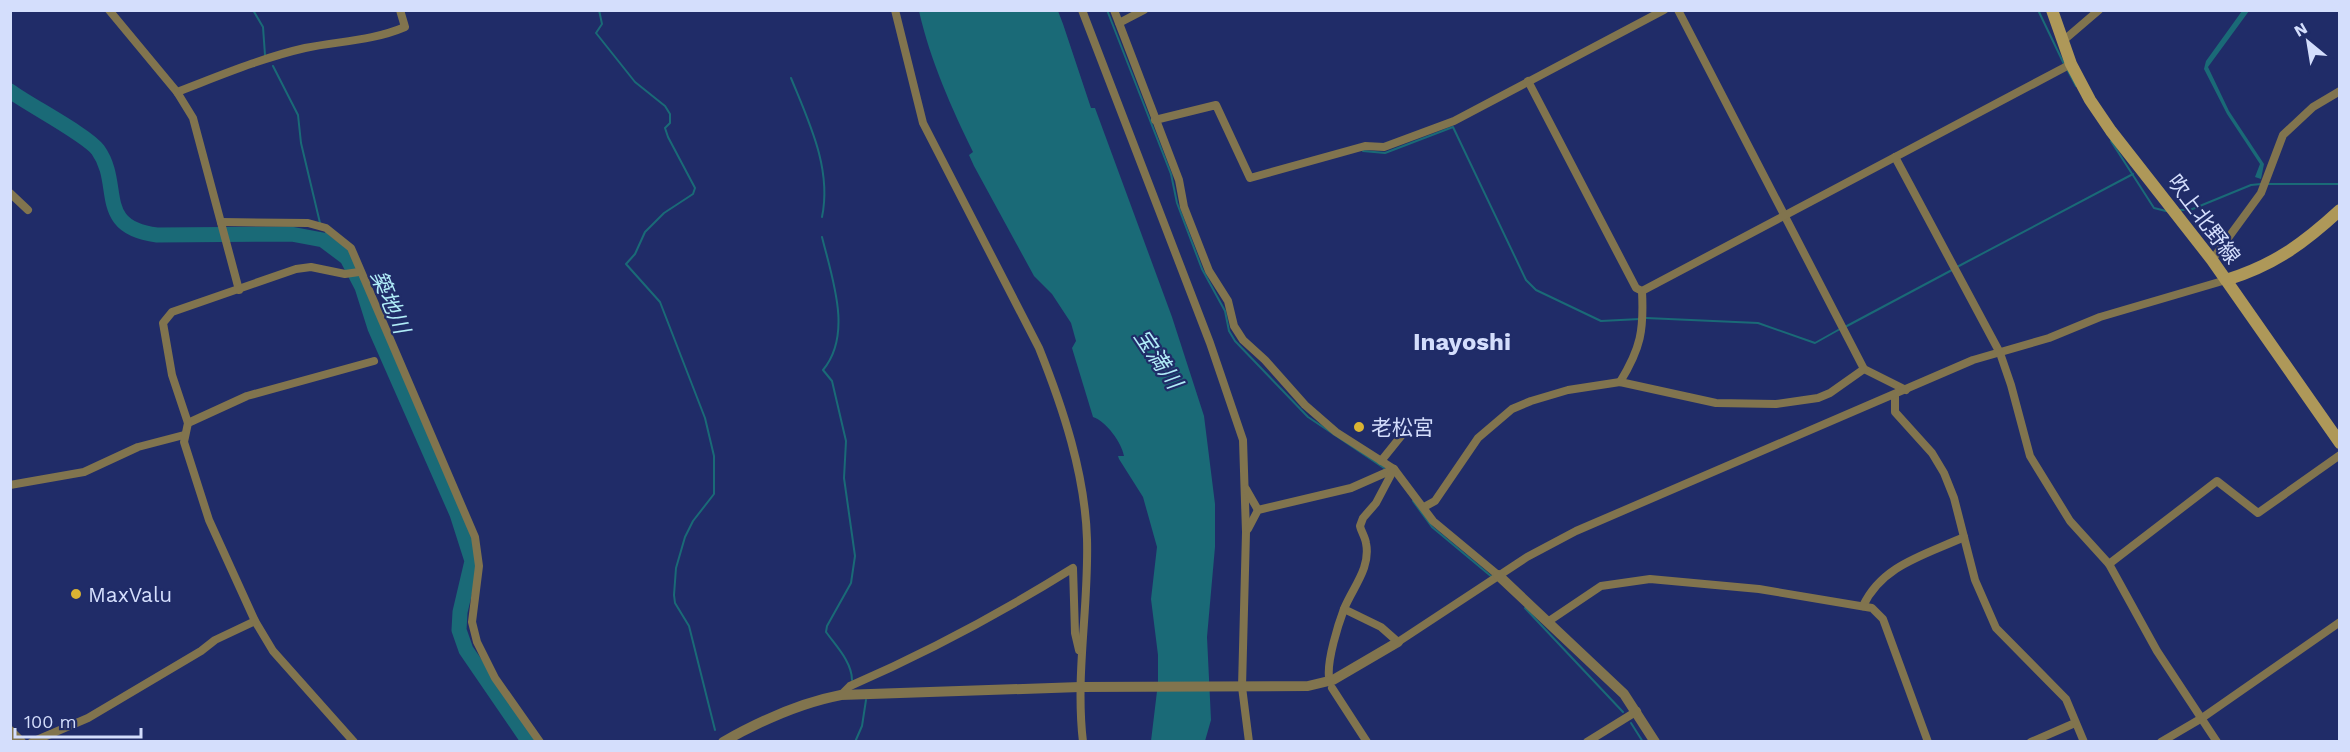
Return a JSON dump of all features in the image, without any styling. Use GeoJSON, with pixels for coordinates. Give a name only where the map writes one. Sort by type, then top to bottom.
{"type":"FeatureCollection","features":[{"type":"Feature","properties":{"kind":"main road","name":"吹上北野線"},"geometry":{"type":"LineString","coordinates":[[2052,10],[2071,64],[2090,100],[2111,131],[2212,260],[2340,443]]}},
{"type":"Feature","properties":{"kind":"main road"},"geometry":{"type":"LineString","coordinates":[[2226,280],[2260,270],[2285,255],[2340,210]]}},
{"type":"Feature","properties":{"kind":"street"},"geometry":{"type":"LineString","coordinates":[[110,10],[177,92],[193,118],[239,290]]}},
{"type":"Feature","properties":{"kind":"street"},"geometry":{"type":"LineString","coordinates":[[177,92],[274,56],[308,48],[377,38],[405,27],[400,10]]}},
{"type":"Feature","properties":{"kind":"street"},"geometry":{"type":"LineString","coordinates":[[895,10],[923,123],[1026,320],[1055,387],[1070,439],[1086,518],[1087,581],[1081,660]]}},
{"type":"Feature","properties":{"kind":"street"},"geometry":{"type":"LineString","coordinates":[[1082,10],[1237,417],[1243,440],[1246,532],[1242,687],[1249,741]]}},
{"type":"Feature","properties":{"kind":"street"},"geometry":{"type":"LineString","coordinates":[[1114,10],[1179,180],[1184,207],[1209,271],[1228,301],[1234,326],[1243,340],[1265,360],[1305,405],[1336,432],[1394,469],[1433,521],[1549,621],[1624,694],[1655,741]]}},
{"type":"Feature","properties":{"kind":"street"},"geometry":{"type":"LineString","coordinates":[[1119,23],[1144,10]]}},
{"type":"Feature","properties":{"kind":"street"},"geometry":{"type":"LineString","coordinates":[[1155,120],[1216,105],[1250,178],[1365,146],[1384,147],[1454,121],[1664,10]]}},
{"type":"Feature","properties":{"kind":"street"},"geometry":{"type":"LineString","coordinates":[[1678,10],[1864,369],[1906,390]]}},
{"type":"Feature","properties":{"kind":"street"},"geometry":{"type":"LineString","coordinates":[[2064,40],[2099,10]]}},
{"type":"Feature","properties":{"kind":"street"},"geometry":{"type":"LineString","coordinates":[[1642,291],[2071,64]]}},
{"type":"Feature","properties":{"kind":"street"},"geometry":{"type":"LineString","coordinates":[[1528,81],[1636,288],[1642,291]]}},
{"type":"Feature","properties":{"kind":"street"},"geometry":{"type":"LineString","coordinates":[[2212,260],[2261,193],[2283,135],[2313,107],[2340,91]]}},
{"type":"Feature","properties":{"kind":"street"},"geometry":{"type":"LineString","coordinates":[[1896,157],[2000,353],[2030,456],[2070,521],[2109,564],[2157,651],[2217,741]]}},
{"type":"Feature","properties":{"kind":"street"},"geometry":{"type":"LineString","coordinates":[[10,193],[28,210]]}},
{"type":"Feature","properties":{"kind":"street"},"geometry":{"type":"LineString","coordinates":[[221,223],[308,223],[326,228],[351,248],[475,537],[479,566],[471,621],[477,642],[500,686],[540,741]]}},
{"type":"Feature","properties":{"kind":"street"},"geometry":{"type":"LineString","coordinates":[[354,741],[273,651],[255,621],[209,520],[184,435],[188,423],[172,375],[163,323],[172,312],[296,269],[311,267],[345,274],[359,272]]}},
{"type":"Feature","properties":{"kind":"street"},"geometry":{"type":"LineString","coordinates":[[723,741],[754,724],[816,700],[841,695],[1084,687],[1308,686],[1333,680],[1398,642],[1498,575],[1576,531],[1973,360],[2049,338],[2100,317],[2226,280]]}},
{"type":"Feature","properties":{"kind":"street"},"geometry":{"type":"LineString","coordinates":[[1620,382],[1633,360],[1642,336],[1642,291]]}},
{"type":"Feature","properties":{"kind":"street"},"geometry":{"type":"LineString","coordinates":[[188,423],[248,396],[374,360]]}},
{"type":"Feature","properties":{"kind":"street"},"geometry":{"type":"LineString","coordinates":[[1424,507],[1435,501],[1478,438],[1512,409],[1568,390],[1620,382],[1716,403],[1776,404],[1818,398],[1830,393],[1864,369]]}},
{"type":"Feature","properties":{"kind":"street"},"geometry":{"type":"LineString","coordinates":[[1895,394],[1895,412],[1932,453],[1944,473],[1976,580],[1996,628],[2066,699],[2084,741]]}},
{"type":"Feature","properties":{"kind":"street"},"geometry":{"type":"LineString","coordinates":[[1381,461],[1406,430]]}},
{"type":"Feature","properties":{"kind":"street"},"geometry":{"type":"LineString","coordinates":[[10,485],[69,476],[138,447],[184,435]]}},
{"type":"Feature","properties":{"kind":"street"},"geometry":{"type":"LineString","coordinates":[[2109,564],[2217,481],[2258,513],[2340,455]]}},
{"type":"Feature","properties":{"kind":"street"},"geometry":{"type":"LineString","coordinates":[[1246,532],[1258,510],[1351,488],[1394,469]]}},
{"type":"Feature","properties":{"kind":"street"},"geometry":{"type":"LineString","coordinates":[[1329,677],[1331,655],[1344,609],[1361,579],[1366,560],[1366,543],[1360,525],[1376,503],[1394,469]]}},
{"type":"Feature","properties":{"kind":"street"},"geometry":{"type":"LineString","coordinates":[[1246,488],[1258,510]]}},
{"type":"Feature","properties":{"kind":"street"},"geometry":{"type":"LineString","coordinates":[[1863,606],[1871,589],[1896,568],[1964,537]]}},
{"type":"Feature","properties":{"kind":"street"},"geometry":{"type":"LineString","coordinates":[[841,695],[850,686],[923,654],[964,632],[1073,568],[1075,633],[1084,687],[1083,741]]}},
{"type":"Feature","properties":{"kind":"street"},"geometry":{"type":"LineString","coordinates":[[1549,621],[1600,586],[1650,579],[1759,589],[1872,608],[1883,619],[1928,741]]}},
{"type":"Feature","properties":{"kind":"street"},"geometry":{"type":"LineString","coordinates":[[1344,609],[1381,627],[1398,642]]}},
{"type":"Feature","properties":{"kind":"street"},"geometry":{"type":"LineString","coordinates":[[32,741],[88,718],[201,651],[215,640],[255,621]]}},
{"type":"Feature","properties":{"kind":"street"},"geometry":{"type":"LineString","coordinates":[[2161,741],[2202,718],[2340,622]]}},
{"type":"Feature","properties":{"kind":"street"},"geometry":{"type":"LineString","coordinates":[[1332,688],[1367,741]]}},
{"type":"Feature","properties":{"kind":"street"},"geometry":{"type":"LineString","coordinates":[[1587,741],[1637,711]]}},
{"type":"Feature","properties":{"kind":"street"},"geometry":{"type":"LineString","coordinates":[[2031,741],[2075,723]]}},
{"type":"Feature","properties":{"kind":"street"},"geometry":{"type":"LineString","coordinates":[[10,731],[21,741]]}},
{"type":"Feature","properties":{"kind":"water","name":"宝満川"},"geometry":{"type":"Polygon","coordinates":[[[919,11],[1058,11],[1091,108],[1095,108],[1172,317],[1204,416],[1215,504],[1215,547],[1207,637],[1211,720],[1205,741],[1151,741],[1158,683],[1158,655],[1151,599],[1157,547],[1143,497],[1119,459],[1118,456],[1124,456],[1117,439],[1103,423],[1093,417],[1072,348],[1076,341],[1071,323],[1052,294],[1034,276],[974,166],[969,155],[973,152],[942,84],[919,11]]]}},
{"type":"Feature","properties":{"kind":"water"},"geometry":{"type":"Polygon","coordinates":[[[2242,11],[2249,11],[2208,67],[2229,111],[2264,164],[2261,179],[2255,177],[2260,164],[2227,114],[2204,69],[2206,61],[2242,11]]]}},
{"type":"Feature","properties":{"kind":"waterway"},"geometry":{"type":"LineString","coordinates":[[253,10],[263,27],[265,55]]}},
{"type":"Feature","properties":{"kind":"waterway"},"geometry":{"type":"LineString","coordinates":[[599,10],[602,24],[596,33],[635,82],[665,106],[670,114],[670,123],[665,128],[668,137],[695,188],[693,194],[664,213],[645,232],[635,254],[626,264],[660,302],[705,418],[714,456],[714,494],[693,521],[685,537],[676,568],[674,595],[675,603],[689,626],[715,730]]}},
{"type":"Feature","properties":{"kind":"waterway"},"geometry":{"type":"LineString","coordinates":[[1107,10],[1171,174],[1177,203],[1202,269],[1225,311],[1229,331],[1235,341],[1308,417],[1384,468]]}},
{"type":"Feature","properties":{"kind":"waterway"},"geometry":{"type":"LineString","coordinates":[[2038,10],[2064,64]]}},
{"type":"Feature","properties":{"kind":"waterway"},"geometry":{"type":"LineString","coordinates":[[273,66],[298,115],[301,143],[320,223]]}},
{"type":"Feature","properties":{"kind":"waterway"},"geometry":{"type":"LineString","coordinates":[[2067,69],[2076,86]]}},
{"type":"Feature","properties":{"kind":"waterway"},"geometry":{"type":"LineString","coordinates":[[791,78],[817,146],[824,181],[822,217]]}},
{"type":"Feature","properties":{"kind":"waterway","name":"築地川"},"geometry":{"type":"LineString","coordinates":[[10,91],[82,136],[98,150],[105,163],[117,214],[125,223],[137,230],[157,235],[291,234],[323,240],[347,258],[362,287],[375,328],[457,514],[472,561],[460,612],[459,630],[466,650],[529,742]]}},
{"type":"Feature","properties":{"kind":"waterway"},"geometry":{"type":"LineString","coordinates":[[1363,151],[1385,153],[1453,127],[1526,280],[1536,290],[1601,321],[1640,319]]}},
{"type":"Feature","properties":{"kind":"waterway"},"geometry":{"type":"LineString","coordinates":[[2111,141],[2154,208],[2166,211]]}},
{"type":"Feature","properties":{"kind":"waterway"},"geometry":{"type":"LineString","coordinates":[[1957,267],[2133,174]]}},
{"type":"Feature","properties":{"kind":"waterway"},"geometry":{"type":"LineString","coordinates":[[2178,210],[2190,210],[2251,185],[2261,184]]}},
{"type":"Feature","properties":{"kind":"waterway"},"geometry":{"type":"LineString","coordinates":[[2266,184],[2340,184]]}},
{"type":"Feature","properties":{"kind":"waterway","name":"築地川"},"geometry":{"type":"LineString","coordinates":[[326,233],[333,245]]}},
{"type":"Feature","properties":{"kind":"waterway"},"geometry":{"type":"LineString","coordinates":[[822,237],[835,288],[839,323],[832,356],[823,370],[832,381],[846,441],[844,478],[855,556],[851,583],[827,626],[826,632],[846,661],[852,680]]}},
{"type":"Feature","properties":{"kind":"waterway"},"geometry":{"type":"LineString","coordinates":[[1845,327],[1952,270]]}},
{"type":"Feature","properties":{"kind":"waterway"},"geometry":{"type":"LineString","coordinates":[[1646,318],[1758,323],[1815,343],[1840,329]]}},
{"type":"Feature","properties":{"kind":"waterway"},"geometry":{"type":"LineString","coordinates":[[1413,501],[1432,527],[1492,577]]}},
{"type":"Feature","properties":{"kind":"waterway"},"geometry":{"type":"LineString","coordinates":[[1525,608],[1623,712]]}},
{"type":"Feature","properties":{"kind":"waterway"},"geometry":{"type":"LineString","coordinates":[[855,742],[862,726],[866,700]]}},
{"type":"Feature","properties":{"kind":"waterway"},"geometry":{"type":"LineString","coordinates":[[1631,723],[1643,742]]}},
{"type":"Feature","properties":{"kind":"place","name":"老松宮"},"geometry":{"type":"Point","coordinates":[1359,427]}},
{"type":"Feature","properties":{"kind":"place","name":"MaxValu"},"geometry":{"type":"Point","coordinates":[76,594]}},
{"type":"Feature","properties":{"kind":"district","name":"Inayoshi"},"geometry":{"type":"Point","coordinates":[1462,342]}}]}
